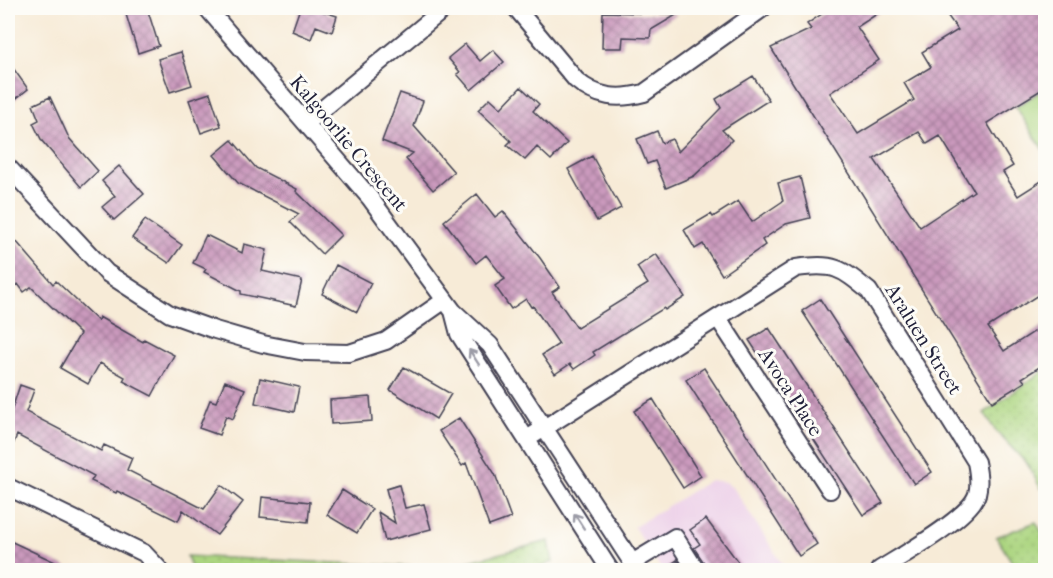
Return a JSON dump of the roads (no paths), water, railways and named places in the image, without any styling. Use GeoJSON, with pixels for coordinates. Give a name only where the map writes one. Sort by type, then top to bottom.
{"type":"FeatureCollection","features":[{"type":"Feature","properties":{"kind":"street","name":"Kalgoorlie Crescent"},"geometry":{"type":"LineString","coordinates":[[207,8],[370,198],[449,305],[490,345],[635,567]]}},
{"type":"Feature","properties":{"kind":"street"},"geometry":{"type":"LineString","coordinates":[[306,123],[445,8]]}},
{"type":"Feature","properties":{"kind":"street"},"geometry":{"type":"LineString","coordinates":[[516,8],[585,88],[607,97],[621,98],[644,93],[763,8]]}},
{"type":"Feature","properties":{"kind":"street"},"geometry":{"type":"LineString","coordinates":[[8,167],[107,273],[170,314],[215,330],[263,344],[305,352],[349,353],[387,341],[449,305]]}},
{"type":"Feature","properties":{"kind":"street","name":"Araluen Street"},"geometry":{"type":"LineString","coordinates":[[527,439],[796,268],[819,265],[834,267],[848,273],[869,291],[976,462],[979,478],[977,495],[964,514],[879,570]]}},
{"type":"Feature","properties":{"kind":"street","name":"Kalgoorlie Crescent"},"geometry":{"type":"LineString","coordinates":[[449,305],[459,334],[610,570]]}},
{"type":"Feature","properties":{"kind":"street","name":"Avoca Place"},"geometry":{"type":"LineString","coordinates":[[718,318],[830,490]]}},
{"type":"Feature","properties":{"kind":"street"},"geometry":{"type":"LineString","coordinates":[[8,487],[144,553],[160,570]]}},
{"type":"Feature","properties":{"kind":"street"},"geometry":{"type":"LineString","coordinates":[[635,567],[675,537],[696,570]]}}]}
